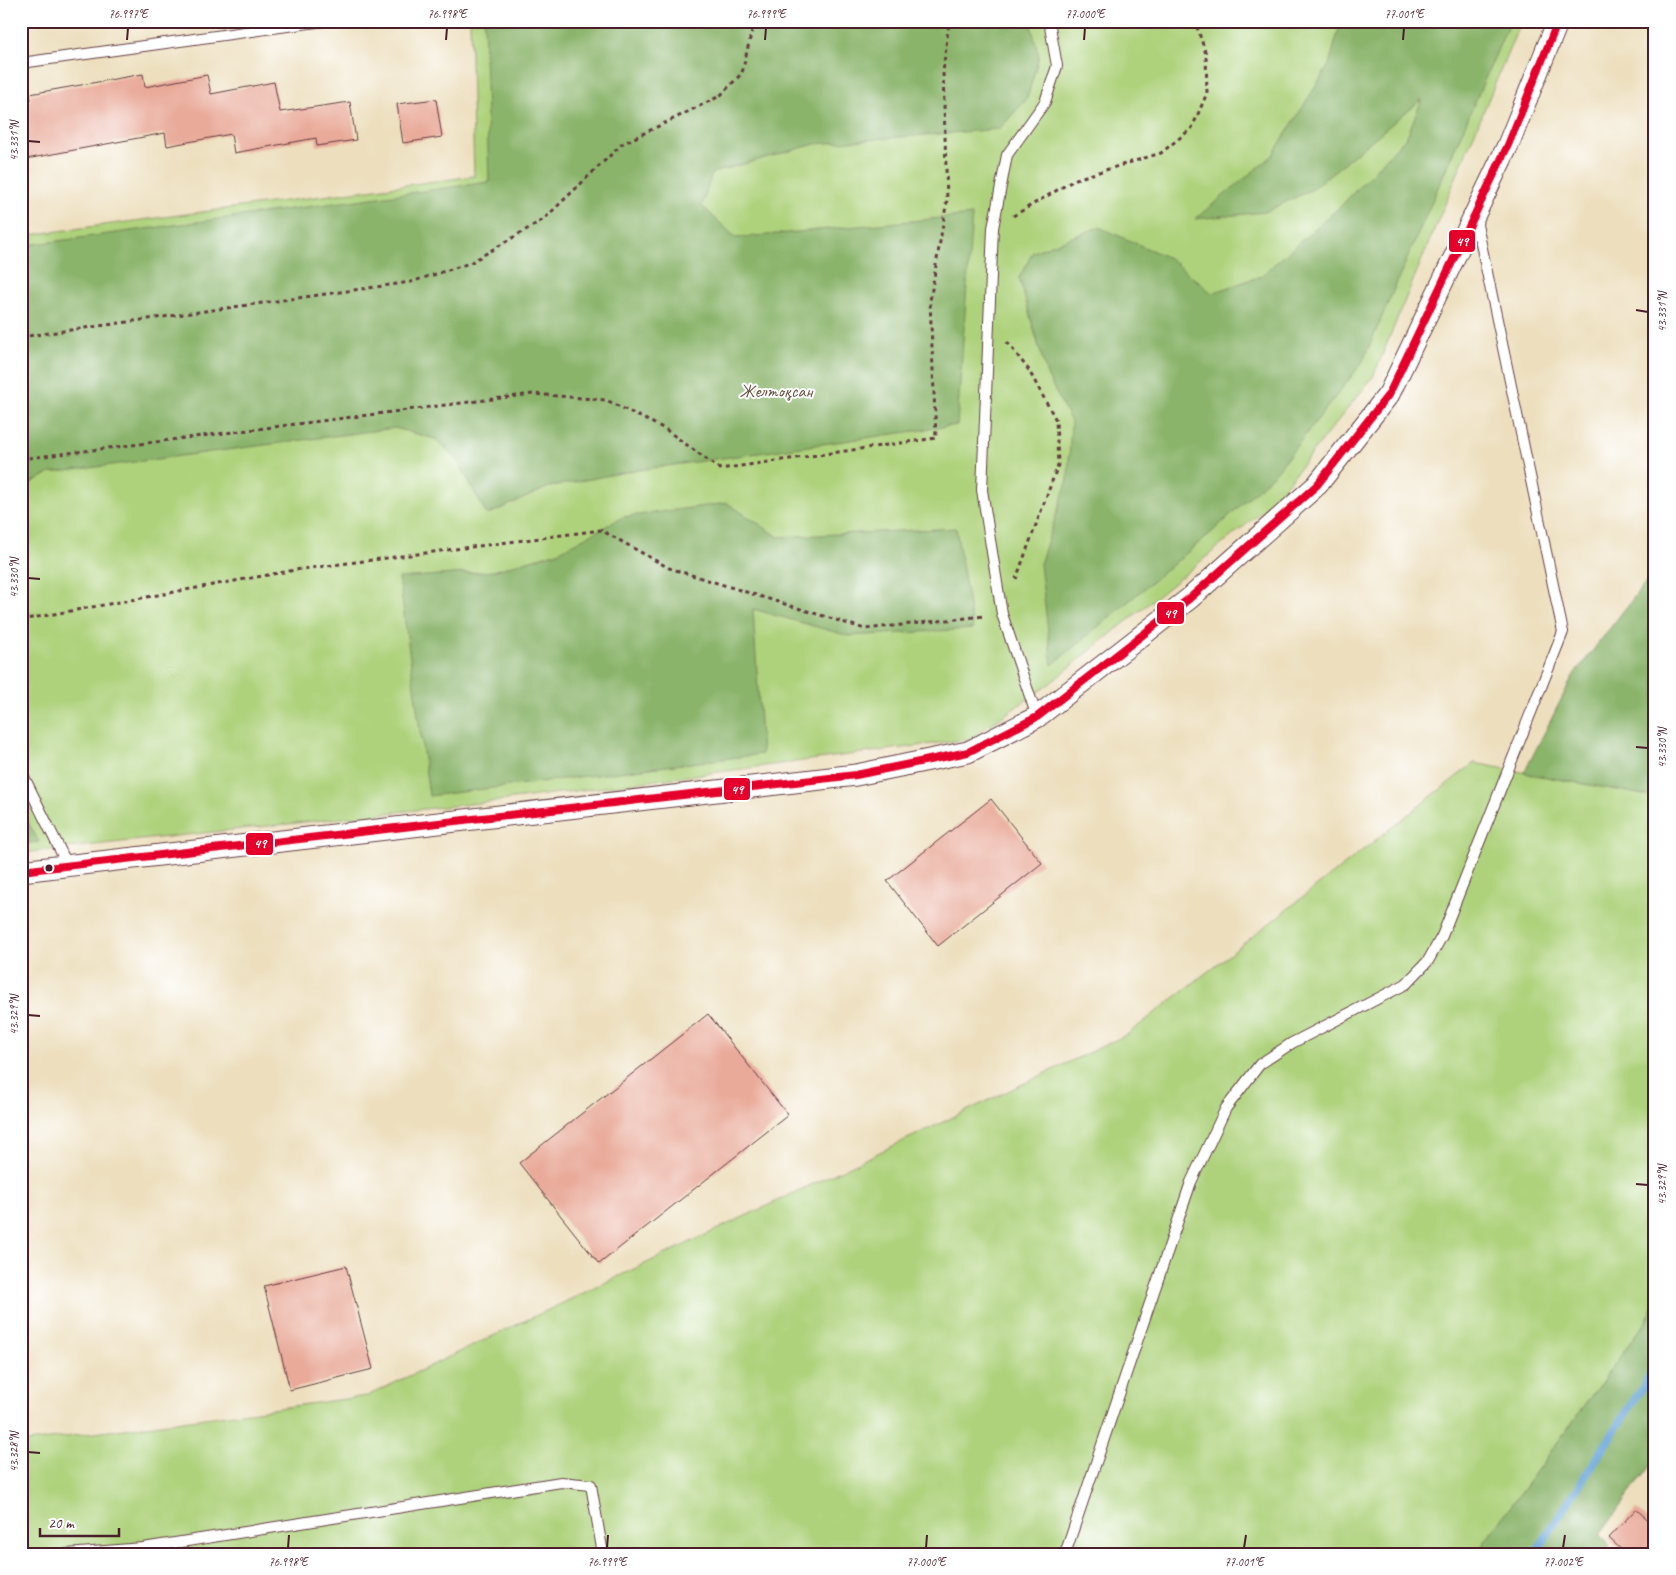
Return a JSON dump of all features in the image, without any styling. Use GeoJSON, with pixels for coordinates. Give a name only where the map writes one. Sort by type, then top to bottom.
{"type":"FeatureCollection","features":[{"type":"Feature","properties":{"kind":"street"},"geometry":{"type":"LineString","coordinates":[[21,871],[856,775],[968,752],[1037,717],[1190,598],[1317,485],[1389,394],[1508,145],[1558,21]]}},
{"type":"Feature","properties":{"kind":"lane"},"geometry":{"type":"LineString","coordinates":[[21,63],[324,21]]}},
{"type":"Feature","properties":{"kind":"lane"},"geometry":{"type":"LineString","coordinates":[[1037,717],[1002,614],[982,490],[993,228],[1007,154],[1045,102],[1057,66],[1049,21]]}},
{"type":"Feature","properties":{"kind":"lane"},"geometry":{"type":"LineString","coordinates":[[1065,1554],[1191,1182],[1226,1108],[1260,1064],[1292,1043],[1406,984],[1428,961],[1442,936],[1563,632],[1474,214]]}},
{"type":"Feature","properties":{"kind":"lane"},"geometry":{"type":"LineString","coordinates":[[21,770],[68,866]]}},
{"type":"Feature","properties":{"kind":"lane"},"geometry":{"type":"LineString","coordinates":[[67,1554],[143,1548],[561,1482],[591,1486],[603,1554]]}},
{"type":"Feature","properties":{"kind":"path"},"geometry":{"type":"LineString","coordinates":[[21,337],[411,282],[470,263],[544,219],[622,144],[720,96],[742,72],[754,21]]}},
{"type":"Feature","properties":{"kind":"path"},"geometry":{"type":"LineString","coordinates":[[21,459],[533,394],[606,400],[665,429],[720,469],[936,438],[930,301],[946,200],[943,72],[950,21]]}},
{"type":"Feature","properties":{"kind":"path"},"geometry":{"type":"LineString","coordinates":[[993,228],[1076,179],[1161,153],[1192,128],[1207,93],[1206,54],[1195,21]]}},
{"type":"Feature","properties":{"kind":"path"},"geometry":{"type":"LineString","coordinates":[[21,620],[295,570],[600,530],[669,568],[865,629],[1002,614],[1058,465],[1056,420],[1028,370],[989,319]]}},
{"type":"Feature","properties":{"kind":"green space","name":"Желтоқсан"},"geometry":{"type":"Polygon","coordinates":[[[470,21],[1521,21],[1373,377],[1269,506],[1048,685],[970,739],[498,801],[21,853],[21,236],[474,176],[470,21]]]}},
{"type":"Feature","properties":{"kind":"green space"},"geometry":{"type":"Polygon","coordinates":[[[484,21],[1030,21],[1039,56],[1027,99],[999,129],[815,144],[712,173],[702,206],[736,238],[972,215],[957,425],[631,471],[549,487],[487,515],[457,460],[435,439],[395,428],[50,473],[21,488],[21,246],[489,182],[484,21]]]}},
{"type":"Feature","properties":{"kind":"green space"},"geometry":{"type":"Polygon","coordinates":[[[1341,21],[1510,21],[1362,363],[1276,472],[1212,532],[1052,665],[1040,564],[1068,479],[1071,422],[1047,375],[1019,278],[1033,252],[1099,227],[1169,258],[1212,293],[1261,276],[1342,205],[1407,136],[1422,99],[1311,190],[1265,212],[1195,219],[1272,156],[1329,65],[1341,21]]]}},
{"type":"Feature","properties":{"kind":"green space"},"geometry":{"type":"Polygon","coordinates":[[[727,503],[779,537],[956,528],[973,629],[849,636],[753,609],[762,754],[429,796],[399,578],[493,571],[558,552],[623,517],[727,503]]]}},
{"type":"Feature","properties":{"kind":"green space"},"geometry":{"type":"Polygon","coordinates":[[[1655,570],[1655,797],[1524,773],[1573,676],[1655,570]]]}},
{"type":"Feature","properties":{"kind":"green space"},"geometry":{"type":"Polygon","coordinates":[[[1474,763],[1655,797],[1655,1304],[1647,1320],[1476,1554],[21,1554],[21,1443],[367,1396],[1128,1034],[1474,763]]]}},
{"type":"Feature","properties":{"kind":"green space"},"geometry":{"type":"Polygon","coordinates":[[[21,810],[39,842],[21,844],[21,810]]]}},
{"type":"Feature","properties":{"kind":"green space"},"geometry":{"type":"Polygon","coordinates":[[[1655,1304],[1655,1459],[1600,1534],[1610,1545],[1605,1554],[1476,1554],[1647,1320],[1655,1304]]]}},
{"type":"Feature","properties":{"kind":"building"},"geometry":{"type":"Polygon","coordinates":[[[143,74],[145,87],[207,75],[211,94],[274,82],[280,112],[350,102],[356,140],[317,146],[316,138],[234,153],[231,134],[167,146],[165,133],[21,160],[21,102],[31,100],[30,94],[143,74]]]}},
{"type":"Feature","properties":{"kind":"building"},"geometry":{"type":"Polygon","coordinates":[[[436,99],[442,137],[403,143],[397,104],[436,99]]]}},
{"type":"Feature","properties":{"kind":"building"},"geometry":{"type":"Polygon","coordinates":[[[991,799],[1042,863],[938,946],[887,881],[991,799]]]}},
{"type":"Feature","properties":{"kind":"building"},"geometry":{"type":"Polygon","coordinates":[[[708,1014],[788,1115],[599,1264],[519,1163],[708,1014]]]}},
{"type":"Feature","properties":{"kind":"building"},"geometry":{"type":"Polygon","coordinates":[[[346,1266],[373,1369],[290,1390],[264,1286],[346,1266]]]}},
{"type":"Feature","properties":{"kind":"building"},"geometry":{"type":"Polygon","coordinates":[[[1636,1509],[1655,1526],[1655,1544],[1646,1554],[1626,1554],[1609,1538],[1636,1509]]]}},
{"type":"Feature","properties":{"kind":"waterway"},"geometry":{"type":"LineString","coordinates":[[1535,1554],[1655,1368]]}},
{"type":"Feature","properties":{"kind":"transit line","name":"49"},"geometry":{"type":"LineString","coordinates":[[21,871],[856,775],[968,752],[1037,717],[1190,598],[1317,485],[1389,394],[1508,145],[1558,21]]}}]}
